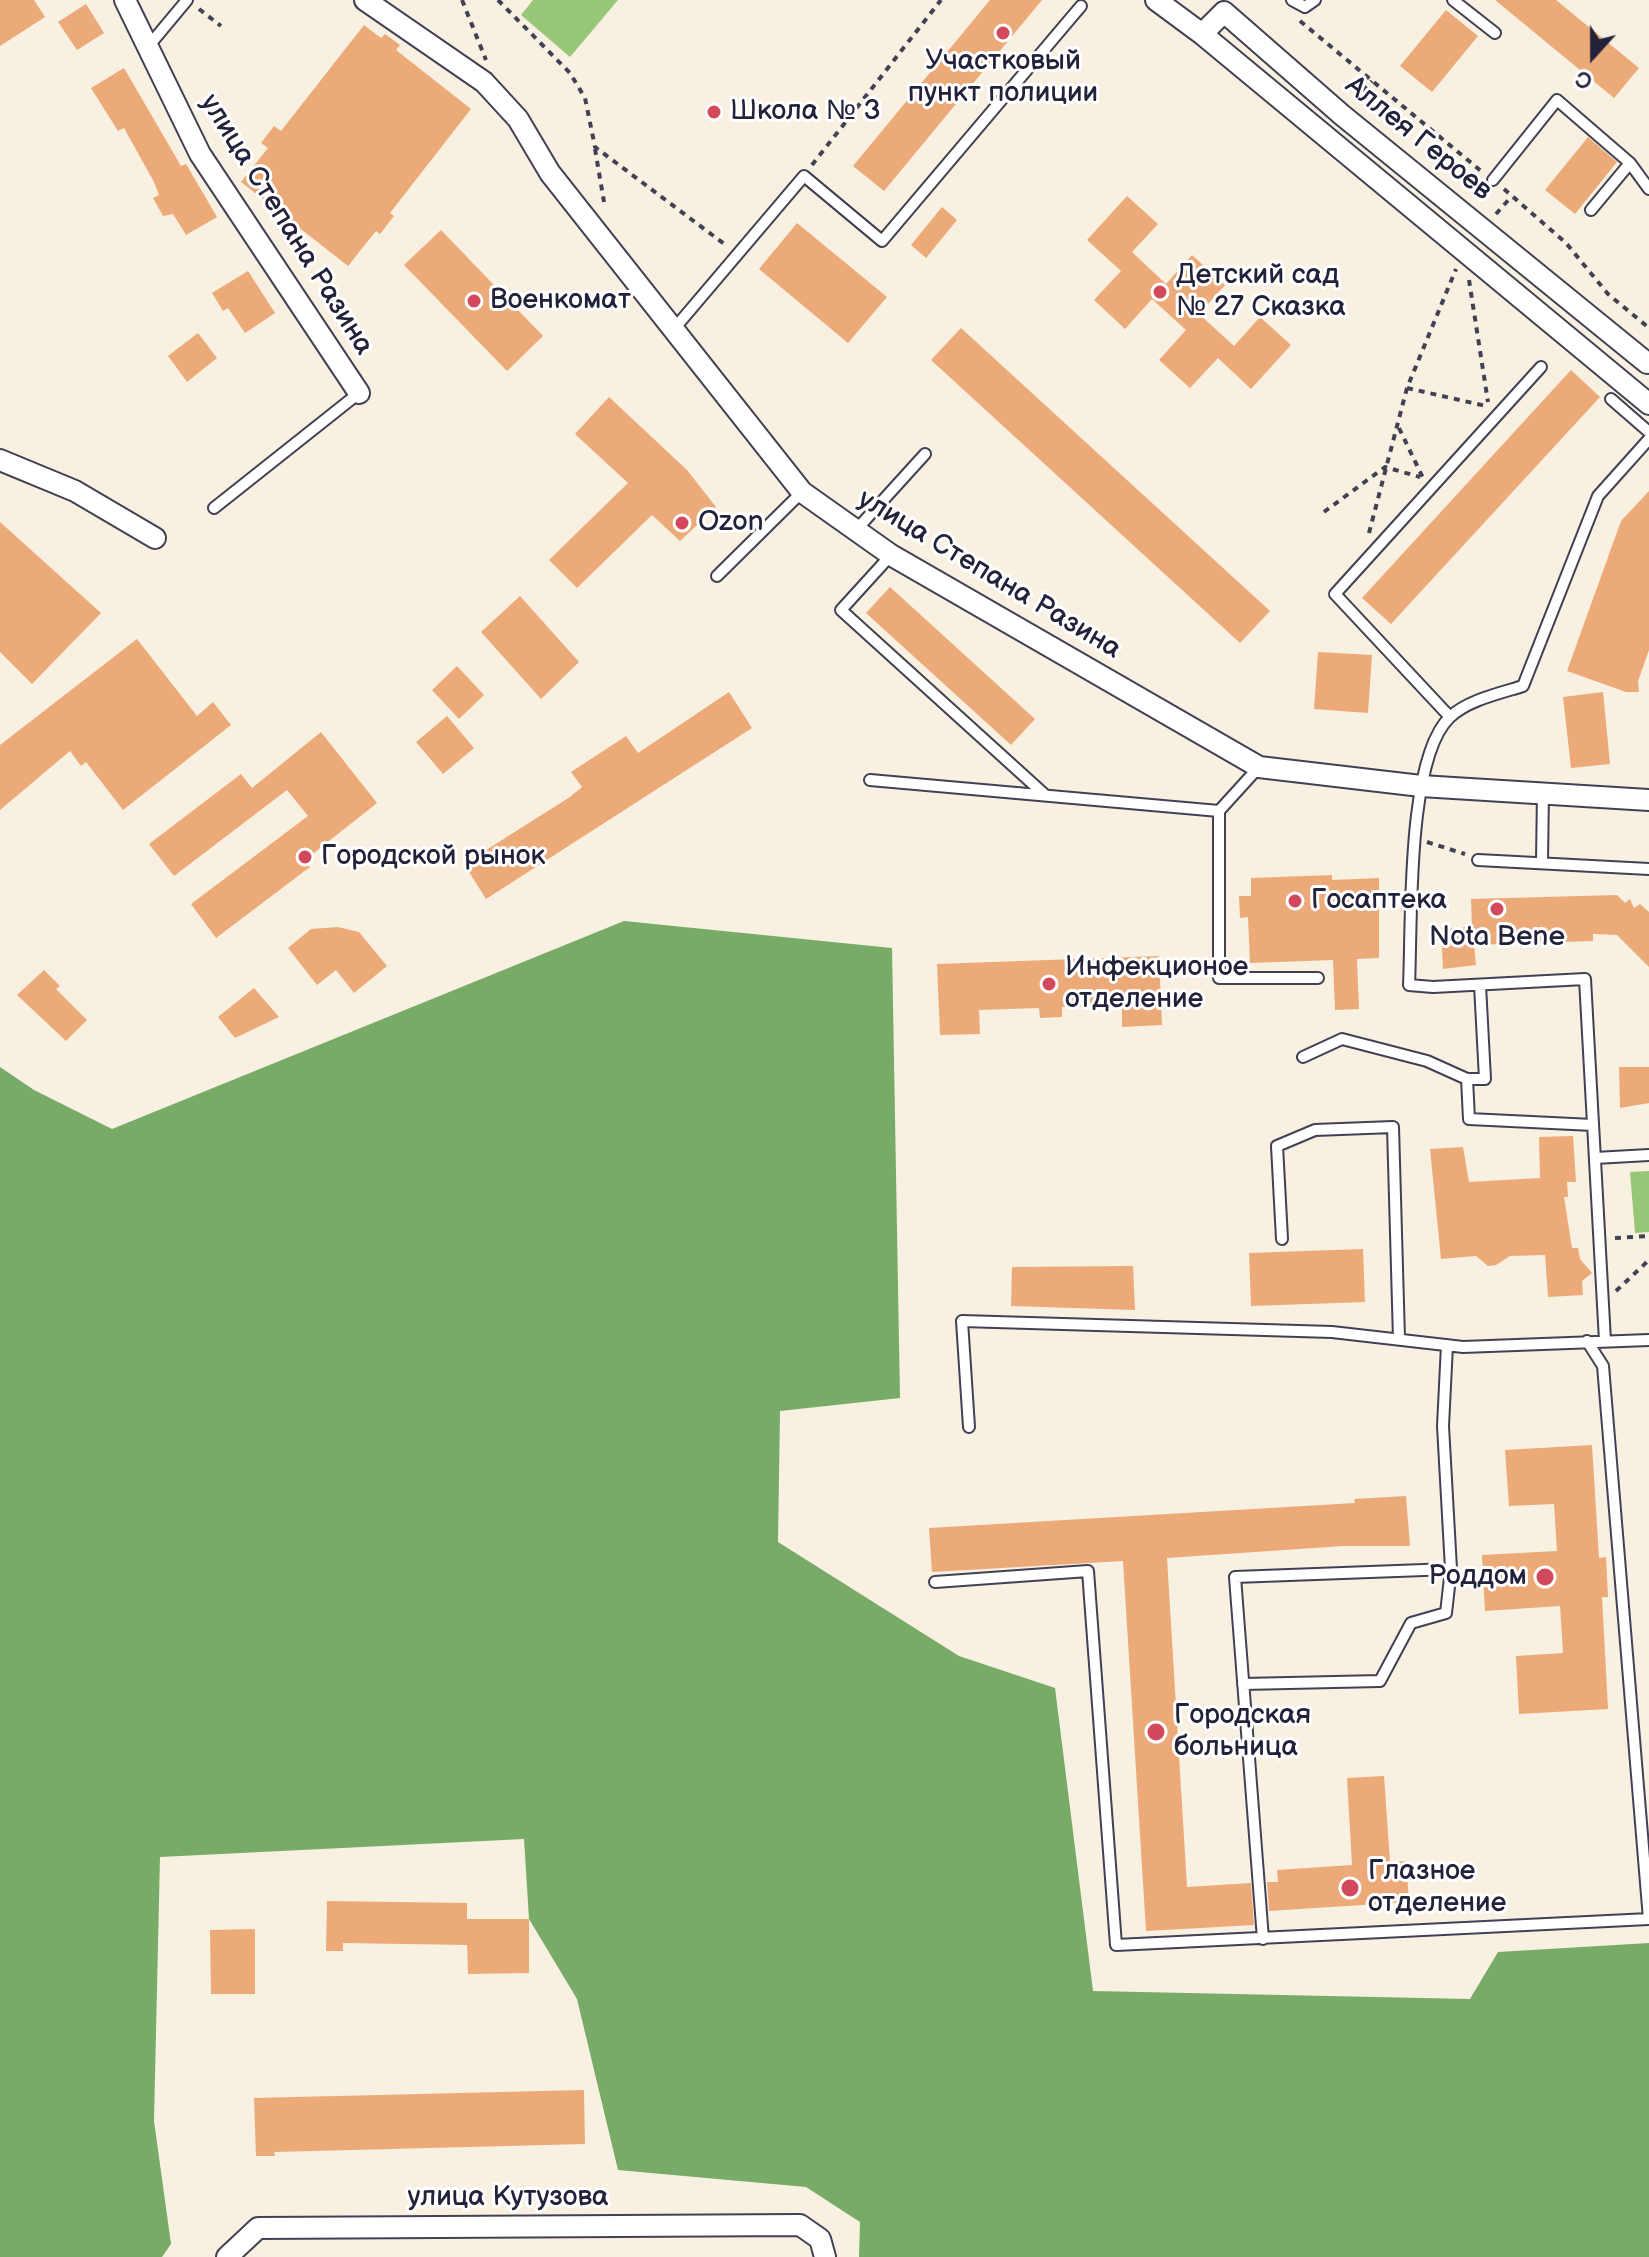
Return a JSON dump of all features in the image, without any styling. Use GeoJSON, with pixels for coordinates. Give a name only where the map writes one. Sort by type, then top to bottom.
{"type":"FeatureCollection","features":[{"type":"Feature","properties":{"kind":"street","name":"улица Степана Разина"},"geometry":{"type":"LineString","coordinates":[[125,0],[200,154],[359,393]]}},
{"type":"Feature","properties":{"kind":"street","name":"улица Степана Разина"},"geometry":{"type":"LineString","coordinates":[[365,0],[484,82],[518,119],[550,173],[802,492],[891,555],[1259,767],[1421,786],[1649,800]]}},
{"type":"Feature","properties":{"kind":"street"},"geometry":{"type":"LineString","coordinates":[[1156,0],[1464,248],[1649,404]]}},
{"type":"Feature","properties":{"kind":"street","name":"Аллея Героев"},"geometry":{"type":"LineString","coordinates":[[1202,34],[1224,12],[1342,115],[1647,363]]}},
{"type":"Feature","properties":{"kind":"street"},"geometry":{"type":"LineString","coordinates":[[0,460],[75,491],[155,538]]}},
{"type":"Feature","properties":{"kind":"street","name":"улица Кутузова"},"geometry":{"type":"LineString","coordinates":[[227,2257],[258,2228],[800,2225],[820,2239],[825,2257]]}},
{"type":"Feature","properties":{"kind":"lane"},"geometry":{"type":"LineString","coordinates":[[147,48],[187,0]]}},
{"type":"Feature","properties":{"kind":"lane"},"geometry":{"type":"LineString","coordinates":[[1292,0],[1305,7],[1315,0]]}},
{"type":"Feature","properties":{"kind":"lane"},"geometry":{"type":"LineString","coordinates":[[1453,0],[1495,33]]}},
{"type":"Feature","properties":{"kind":"lane"},"geometry":{"type":"LineString","coordinates":[[674,329],[804,176],[882,241],[1081,6]]}},
{"type":"Feature","properties":{"kind":"lane"},"geometry":{"type":"LineString","coordinates":[[1493,180],[1557,100],[1630,163],[1649,189]]}},
{"type":"Feature","properties":{"kind":"lane"},"geometry":{"type":"LineString","coordinates":[[1591,210],[1630,163]]}},
{"type":"Feature","properties":{"kind":"lane"},"geometry":{"type":"LineString","coordinates":[[1450,717],[1335,594],[1541,367]]}},
{"type":"Feature","properties":{"kind":"lane"},"geometry":{"type":"LineString","coordinates":[[214,508],[359,393]]}},
{"type":"Feature","properties":{"kind":"lane"},"geometry":{"type":"LineString","coordinates":[[1611,399],[1649,432]]}},
{"type":"Feature","properties":{"kind":"lane"},"geometry":{"type":"LineString","coordinates":[[1605,1341],[1585,979],[1480,985],[1409,985],[1416,840],[1421,786],[1428,754],[1450,717],[1490,696],[1523,686],[1598,496],[1649,439]]}},
{"type":"Feature","properties":{"kind":"lane"},"geometry":{"type":"LineString","coordinates":[[857,529],[925,454]]}},
{"type":"Feature","properties":{"kind":"lane"},"geometry":{"type":"LineString","coordinates":[[717,576],[802,492]]}},
{"type":"Feature","properties":{"kind":"lane"},"geometry":{"type":"LineString","coordinates":[[891,555],[841,610],[1044,794]]}},
{"type":"Feature","properties":{"kind":"lane"},"geometry":{"type":"LineString","coordinates":[[1259,767],[1219,811],[1219,978],[1318,978]]}},
{"type":"Feature","properties":{"kind":"lane"},"geometry":{"type":"LineString","coordinates":[[870,780],[1219,811]]}},
{"type":"Feature","properties":{"kind":"lane"},"geometry":{"type":"LineString","coordinates":[[1542,861],[1543,792]]}},
{"type":"Feature","properties":{"kind":"lane"},"geometry":{"type":"LineString","coordinates":[[1478,860],[1649,869]]}},
{"type":"Feature","properties":{"kind":"lane"},"geometry":{"type":"LineString","coordinates":[[1303,1057],[1342,1039],[1427,1061],[1467,1079],[1485,1079],[1480,985]]}},
{"type":"Feature","properties":{"kind":"lane"},"geometry":{"type":"LineString","coordinates":[[1467,1079],[1469,1119],[1593,1125]]}},
{"type":"Feature","properties":{"kind":"lane"},"geometry":{"type":"LineString","coordinates":[[1282,1239],[1277,1146],[1315,1130],[1393,1127],[1399,1339]]}},
{"type":"Feature","properties":{"kind":"lane"},"geometry":{"type":"LineString","coordinates":[[1595,1158],[1649,1155]]}},
{"type":"Feature","properties":{"kind":"lane"},"geometry":{"type":"LineString","coordinates":[[969,1427],[962,1321],[1332,1332],[1447,1345],[1649,1340]]}},
{"type":"Feature","properties":{"kind":"lane"},"geometry":{"type":"LineString","coordinates":[[935,1582],[1088,1571],[1116,1945],[1649,1919],[1603,1366],[1587,1341]]}},
{"type":"Feature","properties":{"kind":"lane"},"geometry":{"type":"LineString","coordinates":[[1243,1684],[1380,1681],[1411,1623],[1446,1613],[1451,1569],[1443,1426],[1447,1345]]}},
{"type":"Feature","properties":{"kind":"lane"},"geometry":{"type":"LineString","coordinates":[[1263,1939],[1235,1577],[1451,1569]]}},
{"type":"Feature","properties":{"kind":"path"},"geometry":{"type":"LineString","coordinates":[[187,0],[221,26]]}},
{"type":"Feature","properties":{"kind":"path"},"geometry":{"type":"LineString","coordinates":[[462,0],[486,54],[484,82]]}},
{"type":"Feature","properties":{"kind":"path"},"geometry":{"type":"LineString","coordinates":[[498,0],[570,73],[585,98],[604,202]]}},
{"type":"Feature","properties":{"kind":"path"},"geometry":{"type":"LineString","coordinates":[[804,176],[941,0]]}},
{"type":"Feature","properties":{"kind":"path"},"geometry":{"type":"LineString","coordinates":[[1293,15],[1566,243],[1608,294],[1649,328]]}},
{"type":"Feature","properties":{"kind":"path"},"geometry":{"type":"LineString","coordinates":[[595,147],[739,254]]}},
{"type":"Feature","properties":{"kind":"path"},"geometry":{"type":"LineString","coordinates":[[1483,228],[1512,196]]}},
{"type":"Feature","properties":{"kind":"path"},"geometry":{"type":"LineString","coordinates":[[1407,388],[1489,406],[1464,248]]}},
{"type":"Feature","properties":{"kind":"path"},"geometry":{"type":"LineString","coordinates":[[1369,555],[1367,539],[1407,388],[1464,248]]}},
{"type":"Feature","properties":{"kind":"path"},"geometry":{"type":"LineString","coordinates":[[1399,426],[1422,477],[1433,487]]}},
{"type":"Feature","properties":{"kind":"path"},"geometry":{"type":"LineString","coordinates":[[1385,467],[1422,477]]}},
{"type":"Feature","properties":{"kind":"path"},"geometry":{"type":"LineString","coordinates":[[1324,512],[1385,467]]}},
{"type":"Feature","properties":{"kind":"path"},"geometry":{"type":"LineString","coordinates":[[1416,840],[1450,847],[1478,860]]}},
{"type":"Feature","properties":{"kind":"path"},"geometry":{"type":"LineString","coordinates":[[1599,1239],[1649,1236]]}},
{"type":"Feature","properties":{"kind":"path"},"geometry":{"type":"LineString","coordinates":[[1602,1303],[1649,1260]]}},
{"type":"Feature","properties":{"kind":"green space"},"geometry":{"type":"Polygon","coordinates":[[[533,0],[618,0],[570,57],[521,15],[533,0]]]}},
{"type":"Feature","properties":{"kind":"green space"},"geometry":{"type":"Polygon","coordinates":[[[624,921],[892,948],[900,1398],[780,1411],[778,1542],[959,1656],[1055,1688],[1093,1991],[1470,1999],[1498,1952],[1649,1943],[1649,2257],[859,2257],[860,2222],[806,2187],[618,2170],[577,1999],[529,1919],[524,1839],[160,1857],[154,2121],[171,2244],[162,2257],[0,2257],[0,1067],[34,1090],[112,1129],[624,921]]]}},
{"type":"Feature","properties":{"kind":"green space"},"geometry":{"type":"Polygon","coordinates":[[[1649,1171],[1649,1232],[1635,1233],[1630,1172],[1649,1171]]]}},
{"type":"Feature","properties":{"kind":"building"},"geometry":{"type":"Polygon","coordinates":[[[0,0],[34,0],[45,17],[0,46],[0,0]]]}},
{"type":"Feature","properties":{"kind":"building"},"geometry":{"type":"Polygon","coordinates":[[[990,0],[1042,0],[884,191],[853,166],[990,0]]]}},
{"type":"Feature","properties":{"kind":"building"},"geometry":{"type":"Polygon","coordinates":[[[1495,0],[1556,0],[1639,68],[1614,98],[1495,0]]]}},
{"type":"Feature","properties":{"kind":"building"},"geometry":{"type":"Polygon","coordinates":[[[86,4],[104,33],[77,50],[58,22],[86,4]]]}},
{"type":"Feature","properties":{"kind":"building"},"geometry":{"type":"Polygon","coordinates":[[[1446,10],[1478,36],[1432,92],[1400,66],[1446,10]]]}},
{"type":"Feature","properties":{"kind":"building"},"geometry":{"type":"Polygon","coordinates":[[[364,25],[381,38],[385,34],[400,45],[396,50],[471,109],[390,213],[394,216],[380,234],[376,231],[348,266],[241,182],[268,148],[261,143],[274,126],[281,131],[364,25]]]}},
{"type":"Feature","properties":{"kind":"building"},"geometry":{"type":"Polygon","coordinates":[[[124,68],[181,166],[186,164],[217,217],[186,235],[173,214],[163,216],[153,198],[159,195],[154,182],[124,128],[118,131],[91,88],[124,68]]]}},
{"type":"Feature","properties":{"kind":"building"},"geometry":{"type":"Polygon","coordinates":[[[1588,137],[1617,162],[1575,214],[1545,190],[1588,137]]]}},
{"type":"Feature","properties":{"kind":"building","name":"Детский сад № 27 Сказка"},"geometry":{"type":"Polygon","coordinates":[[[1127,196],[1158,224],[1132,252],[1166,284],[1192,255],[1225,285],[1199,314],[1234,346],[1260,317],[1291,345],[1251,389],[1218,358],[1190,388],[1159,360],[1186,330],[1152,299],[1125,329],[1094,300],[1121,271],[1087,240],[1127,196]]]}},
{"type":"Feature","properties":{"kind":"building"},"geometry":{"type":"Polygon","coordinates":[[[942,207],[957,220],[926,258],[911,245],[942,207]]]}},
{"type":"Feature","properties":{"kind":"building"},"geometry":{"type":"Polygon","coordinates":[[[797,223],[887,297],[848,343],[759,269],[797,223]]]}},
{"type":"Feature","properties":{"kind":"building","name":"Военкомат"},"geometry":{"type":"Polygon","coordinates":[[[441,230],[543,336],[507,371],[404,265],[441,230]]]}},
{"type":"Feature","properties":{"kind":"building"},"geometry":{"type":"Polygon","coordinates":[[[248,271],[275,313],[245,333],[228,308],[223,311],[212,293],[248,271]]]}},
{"type":"Feature","properties":{"kind":"building"},"geometry":{"type":"Polygon","coordinates":[[[961,328],[1270,611],[1240,643],[931,360],[961,328]]]}},
{"type":"Feature","properties":{"kind":"building"},"geometry":{"type":"Polygon","coordinates":[[[198,333],[217,358],[187,382],[168,356],[198,333]]]}},
{"type":"Feature","properties":{"kind":"building"},"geometry":{"type":"Polygon","coordinates":[[[1571,370],[1600,397],[1391,624],[1362,598],[1571,370]]]}},
{"type":"Feature","properties":{"kind":"building"},"geometry":{"type":"Polygon","coordinates":[[[609,397],[687,470],[716,507],[680,541],[652,515],[577,588],[549,560],[628,483],[575,434],[609,397]]]}},
{"type":"Feature","properties":{"kind":"building"},"geometry":{"type":"Polygon","coordinates":[[[1649,491],[1649,650],[1638,681],[1639,692],[1626,692],[1567,671],[1621,521],[1649,491]]]}},
{"type":"Feature","properties":{"kind":"building"},"geometry":{"type":"Polygon","coordinates":[[[0,522],[101,613],[32,684],[0,652],[0,522]]]}},
{"type":"Feature","properties":{"kind":"building"},"geometry":{"type":"Polygon","coordinates":[[[890,587],[1035,719],[1011,745],[866,613],[890,587]]]}},
{"type":"Feature","properties":{"kind":"building"},"geometry":{"type":"Polygon","coordinates":[[[520,596],[579,662],[541,699],[481,632],[520,596]]]}},
{"type":"Feature","properties":{"kind":"building"},"geometry":{"type":"Polygon","coordinates":[[[137,639],[197,716],[213,702],[231,725],[123,810],[86,762],[81,766],[70,751],[0,810],[0,745],[137,639]]]}},
{"type":"Feature","properties":{"kind":"building"},"geometry":{"type":"Polygon","coordinates":[[[1318,652],[1372,655],[1368,713],[1314,709],[1318,652]]]}},
{"type":"Feature","properties":{"kind":"building"},"geometry":{"type":"Polygon","coordinates":[[[457,666],[484,695],[459,719],[432,690],[457,666]]]}},
{"type":"Feature","properties":{"kind":"building"},"geometry":{"type":"Polygon","coordinates":[[[729,692],[752,728],[486,899],[464,864],[582,787],[571,772],[626,736],[638,753],[729,692]]]}},
{"type":"Feature","properties":{"kind":"building"},"geometry":{"type":"Polygon","coordinates":[[[1603,692],[1610,764],[1571,768],[1563,697],[1603,692]]]}},
{"type":"Feature","properties":{"kind":"building"},"geometry":{"type":"Polygon","coordinates":[[[447,716],[474,748],[443,774],[416,742],[447,716]]]}},
{"type":"Feature","properties":{"kind":"building"},"geometry":{"type":"Polygon","coordinates":[[[321,732],[377,803],[305,860],[310,867],[216,938],[191,904],[308,816],[287,790],[174,876],[149,844],[241,774],[252,788],[321,732]]]}},
{"type":"Feature","properties":{"kind":"building"},"geometry":{"type":"Polygon","coordinates":[[[1332,875],[1332,880],[1379,878],[1379,958],[1357,959],[1359,1009],[1335,1010],[1333,960],[1250,963],[1248,917],[1240,918],[1239,896],[1251,896],[1251,878],[1332,875]]]}},
{"type":"Feature","properties":{"kind":"building"},"geometry":{"type":"Polygon","coordinates":[[[1617,895],[1625,903],[1630,899],[1634,908],[1640,904],[1649,912],[1649,967],[1617,935],[1593,934],[1593,941],[1474,945],[1476,965],[1443,969],[1441,929],[1472,927],[1471,899],[1617,895]]]}},
{"type":"Feature","properties":{"kind":"building"},"geometry":{"type":"Polygon","coordinates":[[[338,927],[359,932],[387,966],[354,993],[336,970],[317,985],[288,948],[311,929],[338,927]]]}},
{"type":"Feature","properties":{"kind":"building","name":"Инфекционое отделение"},"geometry":{"type":"Polygon","coordinates":[[[1159,956],[1162,1025],[1122,1027],[1122,1005],[1062,1007],[1062,1017],[1040,1018],[1039,1008],[979,1010],[980,1034],[940,1035],[937,964],[1159,956]]]}},
{"type":"Feature","properties":{"kind":"building"},"geometry":{"type":"Polygon","coordinates":[[[44,970],[60,986],[56,989],[87,1020],[66,1041],[17,995],[44,970]]]}},
{"type":"Feature","properties":{"kind":"building"},"geometry":{"type":"Polygon","coordinates":[[[254,988],[279,1017],[235,1038],[218,1017],[254,988]]]}},
{"type":"Feature","properties":{"kind":"building"},"geometry":{"type":"Polygon","coordinates":[[[1619,1067],[1649,1067],[1649,1103],[1620,1108],[1619,1067]]]}},
{"type":"Feature","properties":{"kind":"building"},"geometry":{"type":"Polygon","coordinates":[[[1573,1136],[1576,1182],[1567,1182],[1568,1197],[1564,1197],[1572,1248],[1578,1248],[1580,1259],[1592,1273],[1582,1281],[1583,1295],[1548,1297],[1545,1255],[1510,1256],[1496,1265],[1488,1266],[1476,1256],[1441,1259],[1430,1149],[1463,1147],[1469,1182],[1540,1178],[1539,1137],[1573,1136]]]}},
{"type":"Feature","properties":{"kind":"building"},"geometry":{"type":"Polygon","coordinates":[[[1363,1249],[1365,1302],[1251,1306],[1249,1253],[1363,1249]]]}},
{"type":"Feature","properties":{"kind":"building"},"geometry":{"type":"Polygon","coordinates":[[[1133,1266],[1135,1310],[1011,1306],[1012,1267],[1133,1266]]]}},
{"type":"Feature","properties":{"kind":"building","name":"Роддом"},"geometry":{"type":"Polygon","coordinates":[[[1592,1445],[1599,1558],[1606,1557],[1608,1597],[1602,1597],[1608,1709],[1519,1714],[1516,1656],[1563,1653],[1560,1606],[1485,1611],[1482,1555],[1557,1551],[1554,1504],[1509,1506],[1505,1450],[1592,1445]]]}},
{"type":"Feature","properties":{"kind":"building","name":"Городская больница"},"geometry":{"type":"Polygon","coordinates":[[[1406,1496],[1410,1546],[1343,1546],[1167,1558],[1187,1887],[1251,1883],[1254,1925],[1146,1931],[1123,1561],[932,1572],[929,1528],[1355,1503],[1354,1499],[1406,1496]]]}},
{"type":"Feature","properties":{"kind":"building"},"geometry":{"type":"Polygon","coordinates":[[[1384,1776],[1390,1862],[1406,1861],[1409,1902],[1269,1911],[1267,1882],[1278,1882],[1277,1870],[1352,1865],[1347,1778],[1384,1776]]]}},
{"type":"Feature","properties":{"kind":"building"},"geometry":{"type":"Polygon","coordinates":[[[327,1901],[467,1903],[467,1919],[529,1919],[529,1973],[468,1974],[467,1945],[343,1943],[343,1951],[326,1951],[327,1901]]]}},
{"type":"Feature","properties":{"kind":"building"},"geometry":{"type":"Polygon","coordinates":[[[255,1929],[255,1994],[211,1994],[210,1930],[255,1929]]]}},
{"type":"Feature","properties":{"kind":"building"},"geometry":{"type":"Polygon","coordinates":[[[584,2090],[585,2144],[274,2152],[275,2156],[256,2156],[254,2098],[584,2090]]]}},
{"type":"Feature","properties":{"kind":"place","name":"Участковый пункт полиции"},"geometry":{"type":"Point","coordinates":[1003,33]}},
{"type":"Feature","properties":{"kind":"place","name":"Школа № 3"},"geometry":{"type":"Point","coordinates":[714,112]}},
{"type":"Feature","properties":{"kind":"place","name":"Детский сад № 27 Сказка"},"geometry":{"type":"Point","coordinates":[1160,292]}},
{"type":"Feature","properties":{"kind":"place","name":"Военкомат"},"geometry":{"type":"Point","coordinates":[474,301]}},
{"type":"Feature","properties":{"kind":"place","name":"Ozon"},"geometry":{"type":"Point","coordinates":[682,523]}},
{"type":"Feature","properties":{"kind":"place","name":"Городской рынок"},"geometry":{"type":"Point","coordinates":[305,857]}},
{"type":"Feature","properties":{"kind":"place","name":"Госаптека"},"geometry":{"type":"Point","coordinates":[1295,901]}},
{"type":"Feature","properties":{"kind":"place","name":"Nota Bene"},"geometry":{"type":"Point","coordinates":[1497,909]}},
{"type":"Feature","properties":{"kind":"place","name":"Инфекционое отделение"},"geometry":{"type":"Point","coordinates":[1049,984]}},
{"type":"Feature","properties":{"kind":"place","name":"Роддом"},"geometry":{"type":"Point","coordinates":[1545,1577]}},
{"type":"Feature","properties":{"kind":"place","name":"Городская больница"},"geometry":{"type":"Point","coordinates":[1156,1732]}},
{"type":"Feature","properties":{"kind":"place","name":"Глазное отделение"},"geometry":{"type":"Point","coordinates":[1350,1888]}}]}
